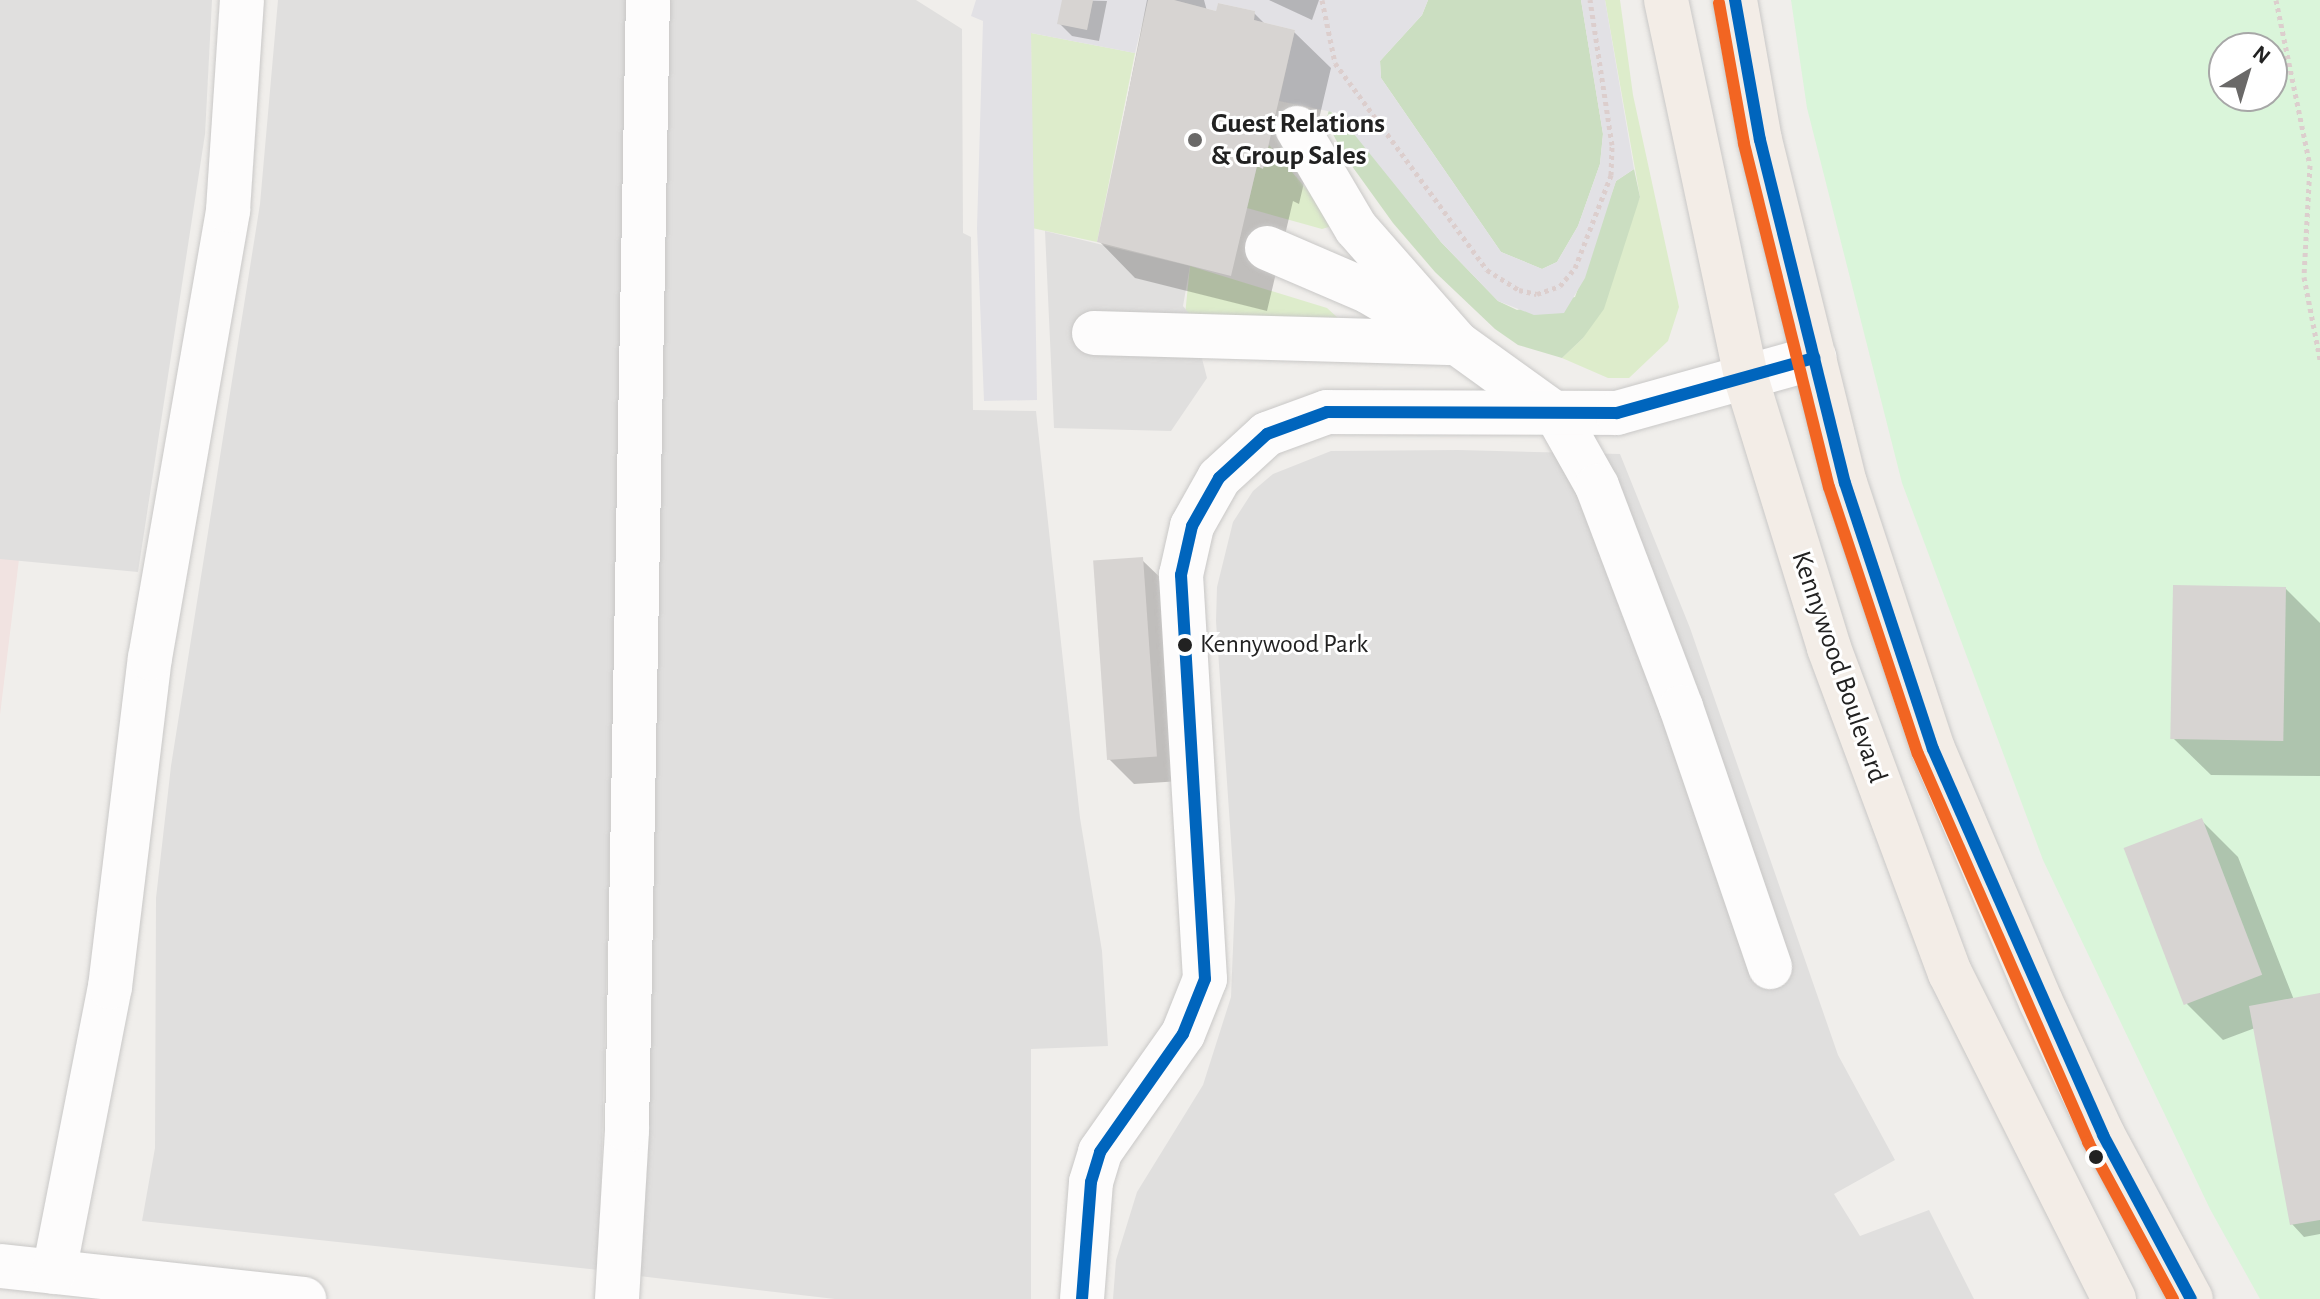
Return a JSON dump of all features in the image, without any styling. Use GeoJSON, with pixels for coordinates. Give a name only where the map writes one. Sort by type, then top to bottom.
{"type":"FeatureCollection","features":[{"type":"Feature","properties":{"kind":"main road","name":"Kennywood Boulevard"},"geometry":{"type":"LineString","coordinates":[[1666,0],[1747,381],[1829,648],[1950,973],[2114,1299]]}},
{"type":"Feature","properties":{"kind":"main road"},"geometry":{"type":"LineString","coordinates":[[1735,0],[1760,140],[1845,483],[1891,627],[1974,851],[2103,1135],[2191,1299]]}},
{"type":"Feature","properties":{"kind":"street"},"geometry":{"type":"LineString","coordinates":[[242,0],[228,210],[150,658],[110,987],[27,1276],[304,1299]]}},
{"type":"Feature","properties":{"kind":"street"},"geometry":{"type":"LineString","coordinates":[[617,1299],[628,1087],[648,0]]}},
{"type":"Feature","properties":{"kind":"street"},"geometry":{"type":"LineString","coordinates":[[1297,128],[1356,228],[1457,343]]}},
{"type":"Feature","properties":{"kind":"street"},"geometry":{"type":"LineString","coordinates":[[1267,248],[1369,292],[1457,343],[1557,415],[1597,486],[1681,707],[1770,967]]}},
{"type":"Feature","properties":{"kind":"street"},"geometry":{"type":"LineString","coordinates":[[1094,333],[1457,343]]}},
{"type":"Feature","properties":{"kind":"street"},"geometry":{"type":"LineString","coordinates":[[1082,1299],[1091,1182],[1100,1152],[1183,1034],[1205,979],[1181,575],[1184,552],[1203,503],[1240,454],[1297,420],[1327,412],[1617,413],[1747,381],[1814,358]]}},
{"type":"Feature","properties":{"kind":"path"},"geometry":{"type":"LineString","coordinates":[[1322,0],[1335,63],[1487,270],[1519,290],[1537,294],[1560,286],[1575,268],[1611,175],[1612,145],[1590,0]]}},
{"type":"Feature","properties":{"kind":"path"},"geometry":{"type":"LineString","coordinates":[[2276,0],[2310,165],[2304,277],[2320,359]]}},
{"type":"Feature","properties":{"kind":"shaded area"},"geometry":{"type":"Polygon","coordinates":[[[0,0],[212,0],[205,134],[138,572],[0,559],[0,0]]]}},
{"type":"Feature","properties":{"kind":"shaded area"},"geometry":{"type":"Polygon","coordinates":[[[278,0],[631,0],[599,1270],[142,1221],[155,1148],[156,898],[171,766],[260,204],[278,0]]]}},
{"type":"Feature","properties":{"kind":"shaded area"},"geometry":{"type":"Polygon","coordinates":[[[664,0],[916,0],[962,29],[963,233],[971,237],[973,410],[1036,411],[1080,818],[1102,951],[1108,1046],[1031,1049],[1031,1299],[835,1299],[639,1276],[652,996],[664,0]]]}},
{"type":"Feature","properties":{"kind":"shaded area"},"geometry":{"type":"Polygon","coordinates":[[[976,0],[1062,0],[1087,30],[1093,0],[1148,0],[1135,53],[1031,33],[1037,400],[984,401],[977,228],[983,21],[971,16],[976,0]]]}},
{"type":"Feature","properties":{"kind":"shaded area"},"geometry":{"type":"Polygon","coordinates":[[[1174,0],[1428,0],[1422,15],[1380,61],[1381,78],[1501,252],[1542,269],[1557,262],[1578,226],[1600,164],[1603,134],[1581,0],[1605,0],[1634,169],[1616,181],[1585,278],[1564,313],[1534,315],[1498,301],[1441,242],[1337,113],[1279,101],[1295,30],[1254,20],[1255,11],[1218,3],[1216,11],[1174,0]]]}},
{"type":"Feature","properties":{"kind":"shaded area"},"geometry":{"type":"Polygon","coordinates":[[[1045,231],[1190,266],[1183,306],[1191,316],[1207,378],[1171,431],[1054,428],[1045,231]]]}},
{"type":"Feature","properties":{"kind":"shaded area"},"geometry":{"type":"Polygon","coordinates":[[[1331,451],[1620,454],[1690,628],[1838,1055],[1895,1160],[1834,1194],[1860,1236],[1929,1210],[1974,1299],[1113,1299],[1116,1260],[1137,1192],[1203,1085],[1231,997],[1235,899],[1216,621],[1217,587],[1233,522],[1253,491],[1273,474],[1331,451]]]}},
{"type":"Feature","properties":{"kind":"shaded area"},"geometry":{"type":"Polygon","coordinates":[[[0,541],[21,543],[0,715],[0,541]]]}},
{"type":"Feature","properties":{"kind":"green space"},"geometry":{"type":"Polygon","coordinates":[[[1428,0],[1581,0],[1603,134],[1600,164],[1578,226],[1557,262],[1542,269],[1501,252],[1381,78],[1380,61],[1422,15],[1428,0]]]}},
{"type":"Feature","properties":{"kind":"green space"},"geometry":{"type":"Polygon","coordinates":[[[1605,0],[1620,0],[1633,95],[1679,307],[1668,341],[1629,378],[1608,378],[1562,358],[1583,338],[1640,197],[1605,0]]]}},
{"type":"Feature","properties":{"kind":"green space"},"geometry":{"type":"Polygon","coordinates":[[[1791,0],[2320,0],[2320,1299],[2260,1299],[2210,1209],[2043,860],[1902,483],[1807,108],[1791,0]]]}},
{"type":"Feature","properties":{"kind":"green space"},"geometry":{"type":"Polygon","coordinates":[[[1031,33],[1135,53],[1097,242],[1032,228],[1031,33]]]}},
{"type":"Feature","properties":{"kind":"green space"},"geometry":{"type":"Polygon","coordinates":[[[1329,110],[1358,137],[1441,242],[1498,301],[1517,310],[1575,297],[1616,181],[1634,169],[1640,197],[1604,309],[1583,338],[1562,358],[1518,345],[1495,329],[1435,272],[1393,223],[1344,155],[1326,121],[1329,110]]]}},
{"type":"Feature","properties":{"kind":"green space"},"geometry":{"type":"Polygon","coordinates":[[[1269,145],[1333,220],[1332,226],[1322,229],[1247,208],[1257,166],[1263,168],[1269,145]]]}},
{"type":"Feature","properties":{"kind":"green space"},"geometry":{"type":"Polygon","coordinates":[[[1190,266],[1327,308],[1338,318],[1185,315],[1190,266]]]}},
{"type":"Feature","properties":{"kind":"building"},"geometry":{"type":"Polygon","coordinates":[[[1062,0],[1093,0],[1087,30],[1057,24],[1062,0]]]}},
{"type":"Feature","properties":{"kind":"building","name":"Guest Relations & Group Sales"},"geometry":{"type":"Polygon","coordinates":[[[1148,0],[1174,0],[1216,11],[1218,3],[1255,11],[1254,20],[1295,30],[1263,169],[1257,166],[1231,276],[1097,242],[1148,0]]]}},
{"type":"Feature","properties":{"kind":"building"},"geometry":{"type":"Polygon","coordinates":[[[1143,557],[1157,757],[1107,760],[1093,560],[1143,557]]]}},
{"type":"Feature","properties":{"kind":"building"},"geometry":{"type":"Polygon","coordinates":[[[2173,585],[2286,587],[2283,741],[2170,739],[2173,585]]]}},
{"type":"Feature","properties":{"kind":"building"},"geometry":{"type":"Polygon","coordinates":[[[2202,818],[2262,975],[2184,1005],[2124,848],[2202,818]]]}},
{"type":"Feature","properties":{"kind":"building"},"geometry":{"type":"Polygon","coordinates":[[[2320,993],[2320,1220],[2290,1225],[2249,1006],[2320,993]]]}},
{"type":"Feature","properties":{"kind":"transit line"},"geometry":{"type":"LineString","coordinates":[[1735,0],[1760,140],[1845,483],[1933,749],[2103,1135],[2191,1299]]}},
{"type":"Feature","properties":{"kind":"transit line"},"geometry":{"type":"LineString","coordinates":[[1719,3],[1744,144],[1829,487],[1918,754],[2088,1142],[2173,1299]]}},
{"type":"Feature","properties":{"kind":"transit line"},"geometry":{"type":"LineString","coordinates":[[1082,1299],[1091,1182],[1100,1152],[1183,1034],[1205,979],[1181,575],[1192,526],[1219,478],[1267,434],[1327,412],[1617,413],[1814,358]]}},
{"type":"Feature","properties":{"kind":"place","name":"Guest Relations & Group Sales"},"geometry":{"type":"Point","coordinates":[1195,140]}},
{"type":"Feature","properties":{"kind":"place","name":"Kennywood Park"},"geometry":{"type":"Point","coordinates":[1185,645]}}]}
